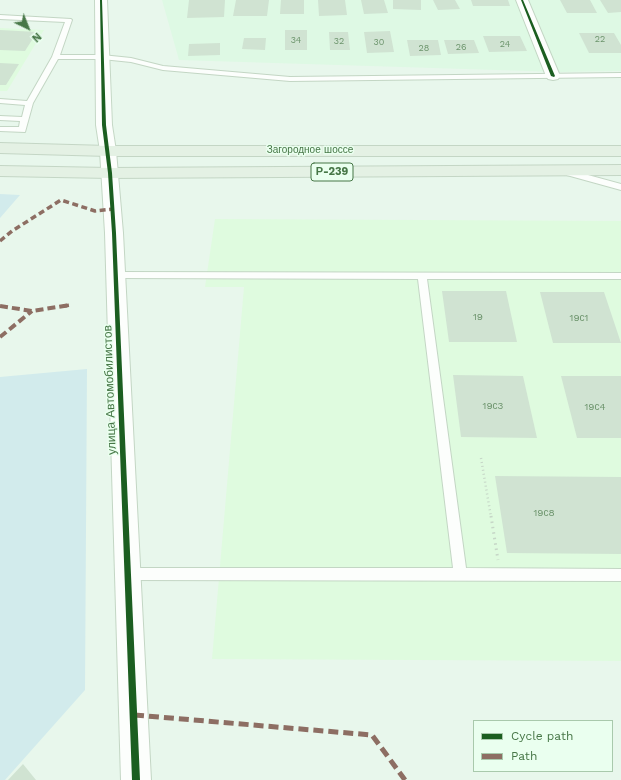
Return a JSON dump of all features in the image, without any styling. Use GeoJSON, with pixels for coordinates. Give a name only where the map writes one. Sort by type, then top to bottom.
{"type":"FeatureCollection","features":[{"type":"Feature","properties":{"kind":"highway","name":"Загородное шоссе"},"geometry":{"type":"LineString","coordinates":[[0,148],[108,151],[621,151]]}},
{"type":"Feature","properties":{"kind":"highway","name":"Загородное шоссе"},"geometry":{"type":"LineString","coordinates":[[0,171],[110,173],[621,170]]}},
{"type":"Feature","properties":{"kind":"street","name":"улица Автомобилистов"},"geometry":{"type":"LineString","coordinates":[[101,0],[104,125],[110,173],[116,275],[136,780]]}},
{"type":"Feature","properties":{"kind":"street"},"geometry":{"type":"LineString","coordinates":[[522,0],[554,76]]}},
{"type":"Feature","properties":{"kind":"lane"},"geometry":{"type":"LineString","coordinates":[[0,17],[69,20],[56,57],[29,103],[22,130],[0,129]]}},
{"type":"Feature","properties":{"kind":"lane"},"geometry":{"type":"LineString","coordinates":[[56,57],[102,57],[131,60],[163,68],[290,80],[621,75]]}},
{"type":"Feature","properties":{"kind":"lane"},"geometry":{"type":"LineString","coordinates":[[0,102],[29,103]]}},
{"type":"Feature","properties":{"kind":"lane"},"geometry":{"type":"LineString","coordinates":[[0,118],[25,119]]}},
{"type":"Feature","properties":{"kind":"lane"},"geometry":{"type":"LineString","coordinates":[[554,170],[588,177],[621,187]]}},
{"type":"Feature","properties":{"kind":"lane"},"geometry":{"type":"LineString","coordinates":[[116,275],[621,276]]}},
{"type":"Feature","properties":{"kind":"lane"},"geometry":{"type":"LineString","coordinates":[[422,276],[460,575]]}},
{"type":"Feature","properties":{"kind":"lane"},"geometry":{"type":"LineString","coordinates":[[127,574],[621,575]]}},
{"type":"Feature","properties":{"kind":"path"},"geometry":{"type":"LineString","coordinates":[[481,458],[500,575]]}},
{"type":"Feature","properties":{"kind":"shaded area"},"geometry":{"type":"Polygon","coordinates":[[[162,0],[621,0],[621,71],[560,72],[179,60],[162,0]]]}},
{"type":"Feature","properties":{"kind":"shaded area"},"geometry":{"type":"Polygon","coordinates":[[[0,28],[44,30],[7,91],[0,91],[0,28]]]}},
{"type":"Feature","properties":{"kind":"shaded area"},"geometry":{"type":"Polygon","coordinates":[[[0,194],[20,195],[0,218],[0,194]]]}},
{"type":"Feature","properties":{"kind":"shaded area"},"geometry":{"type":"Polygon","coordinates":[[[215,219],[621,221],[621,661],[212,659],[244,287],[205,287],[215,219]]]}},
{"type":"Feature","properties":{"kind":"shaded area"},"geometry":{"type":"Polygon","coordinates":[[[87,369],[85,690],[5,780],[0,780],[0,377],[87,369]]]}},
{"type":"Feature","properties":{"kind":"building"},"geometry":{"type":"Polygon","coordinates":[[[189,0],[225,0],[224,17],[187,18],[189,0]]]}},
{"type":"Feature","properties":{"kind":"building"},"geometry":{"type":"Polygon","coordinates":[[[236,0],[269,0],[267,16],[233,16],[236,0]]]}},
{"type":"Feature","properties":{"kind":"building"},"geometry":{"type":"Polygon","coordinates":[[[281,0],[304,0],[304,14],[280,14],[281,0]]]}},
{"type":"Feature","properties":{"kind":"building"},"geometry":{"type":"Polygon","coordinates":[[[318,0],[345,0],[347,15],[319,16],[318,0]]]}},
{"type":"Feature","properties":{"kind":"building"},"geometry":{"type":"Polygon","coordinates":[[[361,0],[384,0],[388,13],[364,14],[361,0]]]}},
{"type":"Feature","properties":{"kind":"building"},"geometry":{"type":"Polygon","coordinates":[[[393,0],[421,0],[421,10],[393,9],[393,0]]]}},
{"type":"Feature","properties":{"kind":"building"},"geometry":{"type":"Polygon","coordinates":[[[433,0],[455,0],[460,9],[438,10],[433,0]]]}},
{"type":"Feature","properties":{"kind":"building"},"geometry":{"type":"Polygon","coordinates":[[[471,0],[508,0],[510,6],[473,6],[471,0]]]}},
{"type":"Feature","properties":{"kind":"building"},"geometry":{"type":"Polygon","coordinates":[[[560,0],[590,0],[597,13],[567,13],[560,0]]]}},
{"type":"Feature","properties":{"kind":"building"},"geometry":{"type":"Polygon","coordinates":[[[600,0],[621,0],[621,12],[608,13],[600,0]]]}},
{"type":"Feature","properties":{"kind":"building"},"geometry":{"type":"Polygon","coordinates":[[[0,30],[37,32],[25,51],[0,50],[0,30]]]}},
{"type":"Feature","properties":{"kind":"building"},"geometry":{"type":"Polygon","coordinates":[[[285,30],[307,30],[307,50],[285,50],[285,30]]]}},
{"type":"Feature","properties":{"kind":"building"},"geometry":{"type":"Polygon","coordinates":[[[390,31],[394,52],[367,53],[364,32],[390,31]]]}},
{"type":"Feature","properties":{"kind":"building"},"geometry":{"type":"Polygon","coordinates":[[[329,32],[348,32],[350,50],[330,50],[329,32]]]}},
{"type":"Feature","properties":{"kind":"building"},"geometry":{"type":"Polygon","coordinates":[[[579,33],[614,33],[621,45],[621,53],[589,53],[579,33]]]}},
{"type":"Feature","properties":{"kind":"building"},"geometry":{"type":"Polygon","coordinates":[[[483,36],[520,36],[527,51],[489,52],[483,36]]]}},
{"type":"Feature","properties":{"kind":"building"},"geometry":{"type":"Polygon","coordinates":[[[244,38],[266,38],[265,50],[242,49],[244,38]]]}},
{"type":"Feature","properties":{"kind":"building"},"geometry":{"type":"Polygon","coordinates":[[[407,40],[438,40],[441,55],[410,56],[407,40]]]}},
{"type":"Feature","properties":{"kind":"building"},"geometry":{"type":"Polygon","coordinates":[[[444,40],[474,40],[479,53],[448,54],[444,40]]]}},
{"type":"Feature","properties":{"kind":"building"},"geometry":{"type":"Polygon","coordinates":[[[220,43],[220,55],[188,56],[189,44],[220,43]]]}},
{"type":"Feature","properties":{"kind":"building"},"geometry":{"type":"Polygon","coordinates":[[[0,63],[19,64],[6,85],[0,85],[0,63]]]}},
{"type":"Feature","properties":{"kind":"building"},"geometry":{"type":"Polygon","coordinates":[[[442,291],[506,291],[517,342],[449,342],[442,291]]]}},
{"type":"Feature","properties":{"kind":"building"},"geometry":{"type":"Polygon","coordinates":[[[540,292],[604,292],[621,343],[553,343],[540,292]]]}},
{"type":"Feature","properties":{"kind":"building"},"geometry":{"type":"Polygon","coordinates":[[[453,375],[523,376],[537,438],[461,437],[453,375]]]}},
{"type":"Feature","properties":{"kind":"building"},"geometry":{"type":"Polygon","coordinates":[[[561,376],[621,376],[621,438],[577,438],[561,376]]]}},
{"type":"Feature","properties":{"kind":"building"},"geometry":{"type":"Polygon","coordinates":[[[495,476],[621,477],[621,554],[507,553],[495,476]]]}},
{"type":"Feature","properties":{"kind":"building"},"geometry":{"type":"Polygon","coordinates":[[[23,764],[36,780],[8,780],[23,764]]]}},
{"type":"Feature","properties":{"kind":"marked path"},"geometry":{"type":"LineString","coordinates":[[0,241],[12,231],[61,200],[95,211],[113,209]]}},
{"type":"Feature","properties":{"kind":"marked path"},"geometry":{"type":"LineString","coordinates":[[0,306],[32,311],[70,305]]}},
{"type":"Feature","properties":{"kind":"marked path"},"geometry":{"type":"LineString","coordinates":[[0,337],[32,311]]}},
{"type":"Feature","properties":{"kind":"marked path"},"geometry":{"type":"LineString","coordinates":[[134,715],[372,735],[405,780]]}},
{"type":"Feature","properties":{"kind":"cycle path"},"geometry":{"type":"LineString","coordinates":[[101,0],[104,125],[110,173],[114,233],[136,780]]}},
{"type":"Feature","properties":{"kind":"cycle path"},"geometry":{"type":"LineString","coordinates":[[522,0],[553,76]]}}]}
